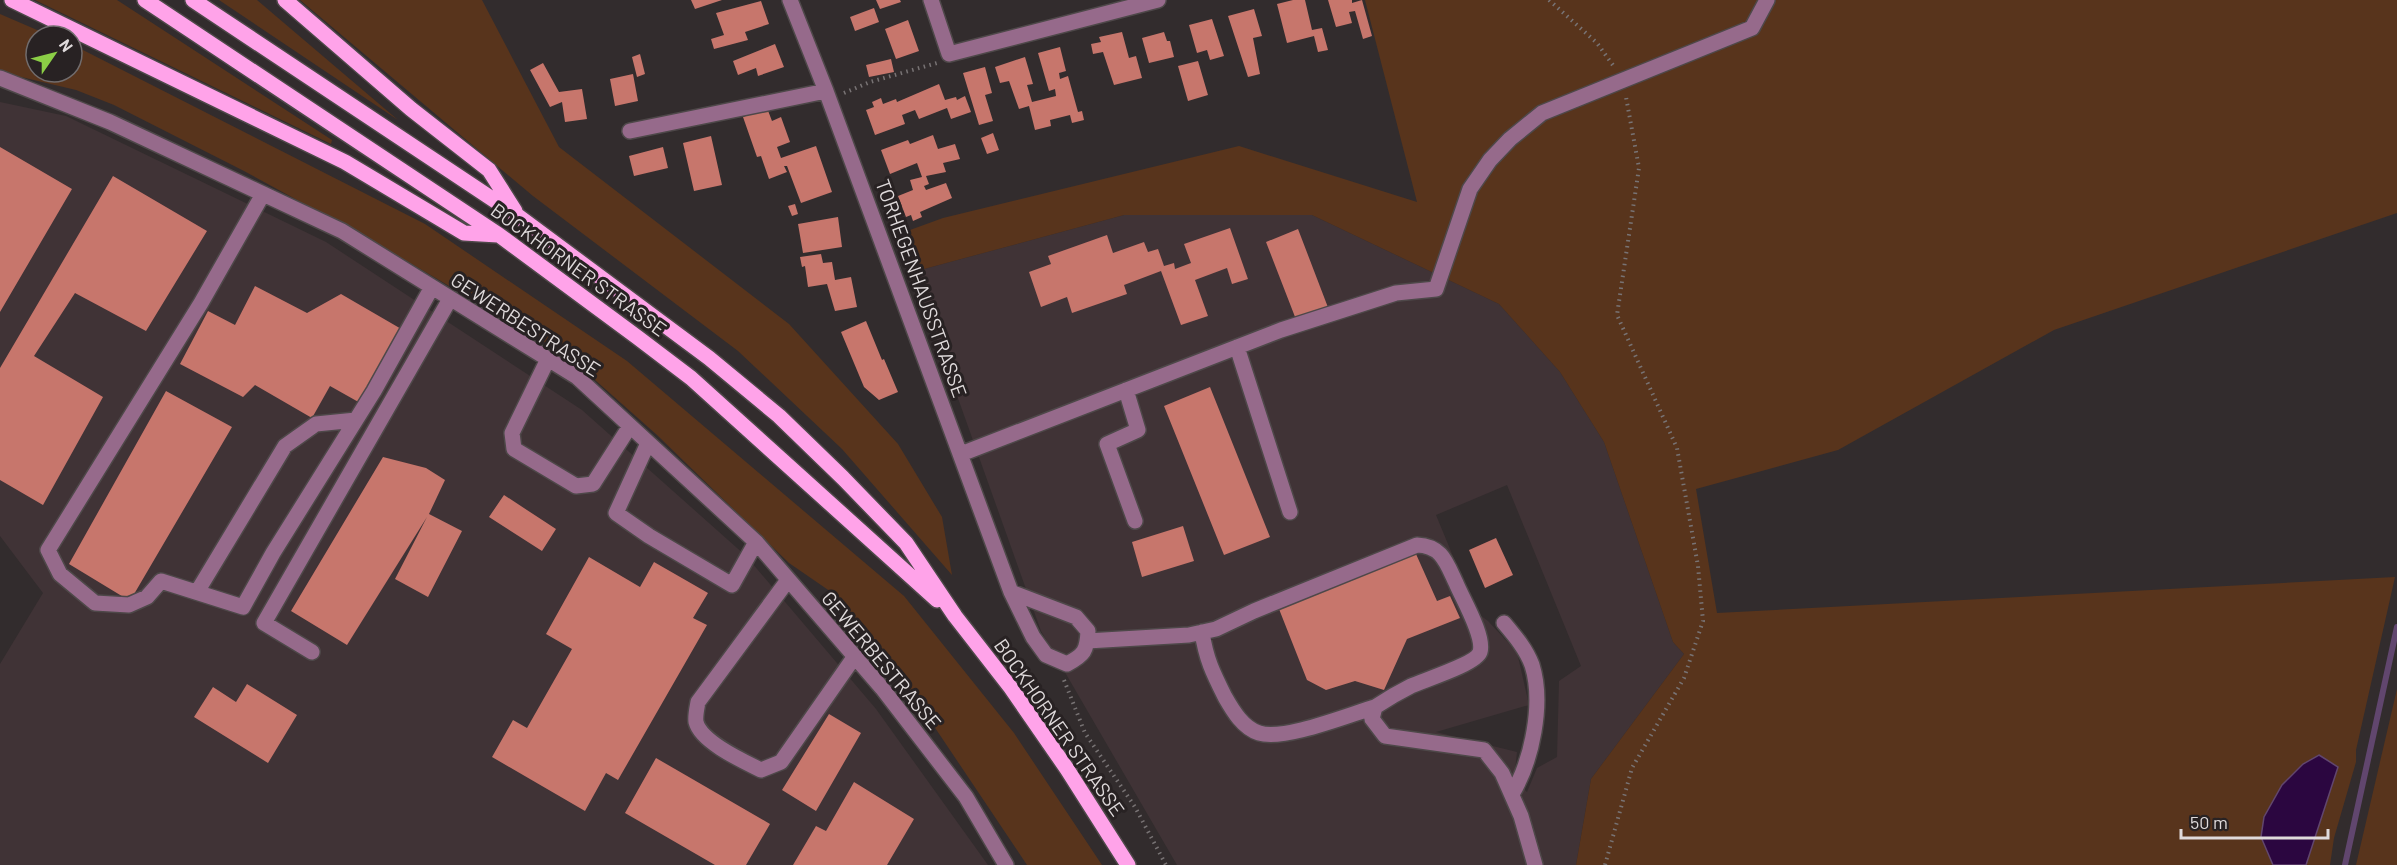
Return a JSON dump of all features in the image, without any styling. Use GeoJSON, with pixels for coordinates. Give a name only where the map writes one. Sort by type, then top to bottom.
{"type":"FeatureCollection","features":[{"type":"Feature","properties":{"kind":"main road"},"geometry":{"type":"LineString","coordinates":[[12,0],[345,162],[464,233],[499,235]]}},
{"type":"Feature","properties":{"kind":"main road","name":"BOCKHORNER STRASSE"},"geometry":{"type":"LineString","coordinates":[[145,0],[499,235],[691,378],[954,616]]}},
{"type":"Feature","properties":{"kind":"main road","name":"BOCKHORNER STRASSE"},"geometry":{"type":"LineString","coordinates":[[193,0],[518,216],[709,358],[779,416],[906,543],[954,616],[1011,688],[1067,769],[1128,865]]}},
{"type":"Feature","properties":{"kind":"main road"},"geometry":{"type":"LineString","coordinates":[[285,0],[411,110],[489,170],[518,216]]}},
{"type":"Feature","properties":{"kind":"street","name":"TORHEGENHAUSSTRASSE"},"geometry":{"type":"LineString","coordinates":[[790,0],[828,95],[1011,592],[1033,637],[1046,656]]}},
{"type":"Feature","properties":{"kind":"street"},"geometry":{"type":"LineString","coordinates":[[931,0],[949,54],[1158,0]]}},
{"type":"Feature","properties":{"kind":"street"},"geometry":{"type":"LineString","coordinates":[[961,454],[1281,330],[1396,293],[1436,289],[1470,189],[1490,160],[1510,139],[1542,113],[1752,28],[1767,0]]}},
{"type":"Feature","properties":{"kind":"street","name":"GEWERBESTRASSE"},"geometry":{"type":"LineString","coordinates":[[0,78],[110,122],[342,231],[577,377],[756,542],[882,688],[966,797],[1006,865]]}},
{"type":"Feature","properties":{"kind":"street"},"geometry":{"type":"LineString","coordinates":[[630,131],[828,95]]}},
{"type":"Feature","properties":{"kind":"street"},"geometry":{"type":"LineString","coordinates":[[263,194],[201,303],[48,550],[60,574],[95,603],[129,605],[147,597],[161,581],[243,606],[273,553],[356,420],[432,287]]}},
{"type":"Feature","properties":{"kind":"street"},"geometry":{"type":"LineString","coordinates":[[312,652],[264,623],[450,299]]}},
{"type":"Feature","properties":{"kind":"street"},"geometry":{"type":"LineString","coordinates":[[1237,347],[1290,512]]}},
{"type":"Feature","properties":{"kind":"street"},"geometry":{"type":"LineString","coordinates":[[548,359],[512,433],[514,449],[576,486],[593,484],[630,426]]}},
{"type":"Feature","properties":{"kind":"street"},"geometry":{"type":"LineString","coordinates":[[1126,390],[1138,430],[1107,444],[1135,521]]}},
{"type":"Feature","properties":{"kind":"street"},"geometry":{"type":"LineString","coordinates":[[197,592],[285,446],[316,424],[356,420]]}},
{"type":"Feature","properties":{"kind":"street"},"geometry":{"type":"LineString","coordinates":[[648,443],[616,513],[649,536],[732,585],[756,542]]}},
{"type":"Feature","properties":{"kind":"street"},"geometry":{"type":"LineString","coordinates":[[1088,640],[1189,635],[1202,632],[1216,629],[1254,611],[1417,545],[1430,545],[1442,556],[1451,573],[1476,628],[1480,651],[1478,655],[1464,664],[1411,686],[1375,706],[1299,730],[1273,735],[1257,733],[1234,712],[1206,658],[1202,632]]}},
{"type":"Feature","properties":{"kind":"street"},"geometry":{"type":"LineString","coordinates":[[788,580],[699,702],[695,719],[700,733],[734,756],[761,770],[781,762],[855,656]]}},
{"type":"Feature","properties":{"kind":"street"},"geometry":{"type":"LineString","coordinates":[[1011,592],[1076,617],[1088,631],[1088,645],[1081,657],[1067,664],[1046,656]]}},
{"type":"Feature","properties":{"kind":"street"},"geometry":{"type":"LineString","coordinates":[[1504,623],[1520,642],[1532,666],[1537,707],[1522,777],[1512,794]]}},
{"type":"Feature","properties":{"kind":"street"},"geometry":{"type":"LineString","coordinates":[[1375,706],[1372,718],[1385,736],[1484,750],[1502,773],[1512,794],[1535,865]]}},
{"type":"Feature","properties":{"kind":"path"},"geometry":{"type":"LineString","coordinates":[[1549,0],[1597,43],[1623,80],[1639,168],[1617,315],[1677,448],[1698,566],[1703,621],[1684,678],[1632,768],[1605,865]]}},
{"type":"Feature","properties":{"kind":"path"},"geometry":{"type":"LineString","coordinates":[[828,95],[940,62],[949,54]]}},
{"type":"Feature","properties":{"kind":"path"},"geometry":{"type":"LineString","coordinates":[[1046,656],[1061,673],[1085,733],[1135,807],[1166,865]]}},
{"type":"Feature","properties":{"kind":"shaded area"},"geometry":{"type":"Polygon","coordinates":[[[35,0],[117,0],[332,140],[331,144],[35,0]]]}},
{"type":"Feature","properties":{"kind":"shaded area"},"geometry":{"type":"Polygon","coordinates":[[[219,0],[257,0],[398,120],[219,0]]]}},
{"type":"Feature","properties":{"kind":"shaded area"},"geometry":{"type":"Polygon","coordinates":[[[300,0],[482,0],[559,147],[789,324],[898,444],[942,517],[952,575],[842,449],[738,351],[533,196],[300,0]]]}},
{"type":"Feature","properties":{"kind":"shaded area"},"geometry":{"type":"Polygon","coordinates":[[[1365,0],[2397,0],[2397,213],[2054,330],[1838,450],[1696,489],[1717,613],[2395,577],[2356,750],[2356,762],[2334,838],[2330,865],[2306,865],[2338,767],[2261,837],[2273,865],[1576,865],[1591,779],[1684,654],[1673,642],[1604,442],[1560,372],[1499,304],[1312,215],[1124,215],[913,272],[899,234],[943,218],[1239,146],[1417,202],[1365,0]]]}},
{"type":"Feature","properties":{"kind":"shaded area"},"geometry":{"type":"Polygon","coordinates":[[[0,14],[24,24],[24,78],[0,72],[0,14]]]}},
{"type":"Feature","properties":{"kind":"shaded area"},"geometry":{"type":"Polygon","coordinates":[[[84,51],[425,224],[627,361],[904,596],[1014,733],[1102,865],[1027,865],[895,668],[837,596],[789,563],[657,435],[568,356],[376,243],[244,171],[114,105],[76,90],[51,84],[84,84],[84,51]]]}},
{"type":"Feature","properties":{"kind":"shaded area"},"geometry":{"type":"Polygon","coordinates":[[[0,102],[66,116],[326,242],[582,410],[746,556],[876,709],[988,865],[0,865],[0,664],[43,593],[0,536],[0,102]]]}},
{"type":"Feature","properties":{"kind":"shaded area"},"geometry":{"type":"Polygon","coordinates":[[[1124,215],[1312,215],[1499,304],[1560,372],[1604,442],[1673,642],[1684,654],[1591,779],[1576,865],[1177,865],[1041,631],[913,272],[1124,215]],[[1507,485],[1436,515],[1476,612],[1488,621],[1517,652],[1529,705],[1436,732],[1517,752],[1514,780],[1527,792],[1537,768],[1557,757],[1559,681],[1581,666],[1507,485]]]}},
{"type":"Feature","properties":{"kind":"shaded area"},"geometry":{"type":"Polygon","coordinates":[[[2397,689],[2397,865],[2356,865],[2397,689]]]}},
{"type":"Feature","properties":{"kind":"shaded area"},"geometry":{"type":"Polygon","coordinates":[[[2319,755],[2338,767],[2306,865],[2273,865],[2261,837],[2264,817],[2282,785],[2303,764],[2319,755]]]}},
{"type":"Feature","properties":{"kind":"building"},"geometry":{"type":"Polygon","coordinates":[[[691,0],[722,0],[695,9],[691,0]]]}},
{"type":"Feature","properties":{"kind":"building"},"geometry":{"type":"Polygon","coordinates":[[[876,0],[900,0],[901,2],[880,9],[876,0]]]}},
{"type":"Feature","properties":{"kind":"building"},"geometry":{"type":"Polygon","coordinates":[[[1305,0],[1312,30],[1322,28],[1328,50],[1318,52],[1314,36],[1287,43],[1277,4],[1305,0]]]}},
{"type":"Feature","properties":{"kind":"building"},"geometry":{"type":"Polygon","coordinates":[[[1328,0],[1352,0],[1352,3],[1362,0],[1372,36],[1363,39],[1355,11],[1349,12],[1352,23],[1336,27],[1328,0]]]}},
{"type":"Feature","properties":{"kind":"building"},"geometry":{"type":"Polygon","coordinates":[[[761,1],[769,24],[745,32],[748,40],[714,49],[711,39],[724,35],[716,13],[761,1]]]}},
{"type":"Feature","properties":{"kind":"building"},"geometry":{"type":"Polygon","coordinates":[[[874,8],[879,22],[855,31],[850,17],[874,8]]]}},
{"type":"Feature","properties":{"kind":"building"},"geometry":{"type":"Polygon","coordinates":[[[1254,9],[1262,36],[1253,38],[1260,74],[1248,77],[1228,16],[1254,9]]]}},
{"type":"Feature","properties":{"kind":"building"},"geometry":{"type":"Polygon","coordinates":[[[1212,19],[1224,56],[1210,60],[1207,50],[1197,53],[1189,25],[1212,19]]]}},
{"type":"Feature","properties":{"kind":"building"},"geometry":{"type":"Polygon","coordinates":[[[908,20],[919,51],[896,59],[885,29],[908,20]]]}},
{"type":"Feature","properties":{"kind":"building"},"geometry":{"type":"Polygon","coordinates":[[[1122,32],[1129,58],[1136,56],[1142,78],[1114,85],[1103,52],[1093,54],[1091,44],[1101,42],[1099,37],[1122,32]]]}},
{"type":"Feature","properties":{"kind":"building"},"geometry":{"type":"Polygon","coordinates":[[[1164,32],[1167,41],[1170,41],[1174,57],[1149,63],[1142,38],[1164,32]]]}},
{"type":"Feature","properties":{"kind":"building"},"geometry":{"type":"Polygon","coordinates":[[[775,44],[784,67],[758,76],[756,68],[738,75],[733,61],[775,44]]]}},
{"type":"Feature","properties":{"kind":"building"},"geometry":{"type":"Polygon","coordinates":[[[1060,47],[1066,71],[1059,73],[1060,79],[1068,76],[1078,112],[1082,111],[1084,120],[1072,123],[1070,115],[1050,120],[1051,126],[1035,130],[1029,106],[1019,109],[1009,81],[1000,83],[995,67],[1025,57],[1033,84],[1027,85],[1032,102],[1056,96],[1055,89],[1049,91],[1038,53],[1060,47]]]}},
{"type":"Feature","properties":{"kind":"building"},"geometry":{"type":"Polygon","coordinates":[[[640,54],[645,74],[637,77],[632,57],[640,54]]]}},
{"type":"Feature","properties":{"kind":"building"},"geometry":{"type":"Polygon","coordinates":[[[891,59],[894,72],[869,77],[866,65],[891,59]]]}},
{"type":"Feature","properties":{"kind":"building"},"geometry":{"type":"Polygon","coordinates":[[[1198,61],[1208,95],[1188,101],[1178,66],[1198,61]]]}},
{"type":"Feature","properties":{"kind":"building"},"geometry":{"type":"Polygon","coordinates":[[[543,63],[559,92],[582,89],[587,119],[565,122],[562,102],[550,107],[530,70],[543,63]]]}},
{"type":"Feature","properties":{"kind":"building"},"geometry":{"type":"Polygon","coordinates":[[[985,67],[992,93],[985,95],[993,121],[979,125],[963,73],[985,67]]]}},
{"type":"Feature","properties":{"kind":"building"},"geometry":{"type":"Polygon","coordinates":[[[633,74],[638,101],[615,106],[610,79],[633,74]]]}},
{"type":"Feature","properties":{"kind":"building"},"geometry":{"type":"Polygon","coordinates":[[[939,84],[945,100],[956,97],[957,100],[965,96],[971,112],[951,119],[947,108],[919,119],[915,110],[902,115],[905,124],[875,135],[866,110],[874,107],[872,102],[881,98],[883,104],[896,99],[897,102],[939,84]]]}},
{"type":"Feature","properties":{"kind":"building"},"geometry":{"type":"Polygon","coordinates":[[[767,108],[772,121],[781,117],[790,142],[777,147],[781,158],[816,146],[832,192],[801,203],[787,166],[784,166],[787,172],[769,179],[761,156],[757,157],[743,117],[767,108]]]}},
{"type":"Feature","properties":{"kind":"building"},"geometry":{"type":"Polygon","coordinates":[[[993,133],[999,150],[987,154],[981,138],[993,133]]]}},
{"type":"Feature","properties":{"kind":"building"},"geometry":{"type":"Polygon","coordinates":[[[933,135],[938,149],[955,144],[960,159],[943,163],[946,172],[926,176],[929,184],[924,186],[926,190],[946,183],[952,198],[920,212],[922,217],[913,221],[911,215],[906,217],[898,196],[913,190],[910,180],[922,177],[917,163],[890,174],[881,150],[908,140],[910,144],[933,135]]]}},
{"type":"Feature","properties":{"kind":"building"},"geometry":{"type":"Polygon","coordinates":[[[711,136],[722,185],[694,191],[683,143],[711,136]]]}},
{"type":"Feature","properties":{"kind":"building"},"geometry":{"type":"Polygon","coordinates":[[[0,147],[72,189],[0,312],[0,147]]]}},
{"type":"Feature","properties":{"kind":"building"},"geometry":{"type":"Polygon","coordinates":[[[663,147],[668,168],[634,176],[629,156],[663,147]]]}},
{"type":"Feature","properties":{"kind":"building"},"geometry":{"type":"Polygon","coordinates":[[[113,176],[207,231],[146,331],[75,293],[34,356],[103,397],[43,505],[0,480],[0,368],[113,176]]]}},
{"type":"Feature","properties":{"kind":"building"},"geometry":{"type":"Polygon","coordinates":[[[795,204],[798,214],[792,216],[788,206],[795,204]]]}},
{"type":"Feature","properties":{"kind":"building"},"geometry":{"type":"Polygon","coordinates":[[[838,217],[842,247],[803,253],[798,224],[838,217]]]}},
{"type":"Feature","properties":{"kind":"building"},"geometry":{"type":"Polygon","coordinates":[[[1230,228],[1248,279],[1232,284],[1227,268],[1195,280],[1208,316],[1181,325],[1161,271],[1124,285],[1127,294],[1072,313],[1067,297],[1041,307],[1029,272],[1051,264],[1048,256],[1107,235],[1113,253],[1144,242],[1148,252],[1158,249],[1164,266],[1174,263],[1175,269],[1191,263],[1184,244],[1230,228]]]}},
{"type":"Feature","properties":{"kind":"building"},"geometry":{"type":"Polygon","coordinates":[[[1298,229],[1329,310],[1297,322],[1266,242],[1298,229]]]}},
{"type":"Feature","properties":{"kind":"building"},"geometry":{"type":"Polygon","coordinates":[[[821,254],[823,263],[832,262],[835,280],[851,277],[857,307],[835,311],[827,284],[808,287],[805,266],[802,267],[800,257],[821,254]]]}},
{"type":"Feature","properties":{"kind":"building"},"geometry":{"type":"Polygon","coordinates":[[[255,286],[307,313],[341,294],[403,330],[362,404],[330,386],[312,418],[255,385],[243,397],[180,364],[208,311],[235,325],[255,286]]]}},
{"type":"Feature","properties":{"kind":"building"},"geometry":{"type":"Polygon","coordinates":[[[866,321],[898,392],[879,400],[864,387],[841,332],[866,321]]]}},
{"type":"Feature","properties":{"kind":"building"},"geometry":{"type":"Polygon","coordinates":[[[1210,387],[1270,537],[1224,555],[1164,406],[1210,387]]]}},
{"type":"Feature","properties":{"kind":"building"},"geometry":{"type":"Polygon","coordinates":[[[166,391],[232,427],[130,601],[69,564],[166,391]]]}},
{"type":"Feature","properties":{"kind":"building"},"geometry":{"type":"Polygon","coordinates":[[[383,457],[426,468],[445,480],[429,514],[462,531],[428,597],[395,579],[427,517],[347,645],[291,611],[383,457]]]}},
{"type":"Feature","properties":{"kind":"building"},"geometry":{"type":"Polygon","coordinates":[[[504,495],[556,529],[542,551],[489,517],[504,495]]]}},
{"type":"Feature","properties":{"kind":"building"},"geometry":{"type":"Polygon","coordinates":[[[1183,526],[1194,561],[1142,577],[1132,542],[1183,526]]]}},
{"type":"Feature","properties":{"kind":"building"},"geometry":{"type":"Polygon","coordinates":[[[1496,538],[1513,575],[1485,588],[1469,550],[1496,538]]]}},
{"type":"Feature","properties":{"kind":"building"},"geometry":{"type":"Polygon","coordinates":[[[1416,554],[1437,601],[1450,596],[1460,618],[1407,639],[1384,690],[1355,681],[1326,690],[1307,680],[1279,609],[1416,554]]]}},
{"type":"Feature","properties":{"kind":"building"},"geometry":{"type":"Polygon","coordinates":[[[589,557],[640,587],[654,562],[708,593],[693,618],[707,625],[618,780],[606,773],[585,811],[492,757],[513,720],[527,728],[572,649],[546,634],[589,557]]]}},
{"type":"Feature","properties":{"kind":"building"},"geometry":{"type":"Polygon","coordinates":[[[247,684],[297,715],[268,763],[194,717],[213,687],[236,702],[247,684]]]}},
{"type":"Feature","properties":{"kind":"building"},"geometry":{"type":"Polygon","coordinates":[[[829,714],[861,733],[816,811],[782,790],[829,714]]]}},
{"type":"Feature","properties":{"kind":"building"},"geometry":{"type":"Polygon","coordinates":[[[656,758],[770,824],[746,865],[715,865],[625,813],[656,758]]]}},
{"type":"Feature","properties":{"kind":"building"},"geometry":{"type":"Polygon","coordinates":[[[854,782],[914,819],[887,865],[793,865],[816,826],[826,831],[854,782]]]}},
{"type":"Feature","properties":{"kind":"waterway"},"geometry":{"type":"LineString","coordinates":[[2345,865],[2397,627]]}}]}
